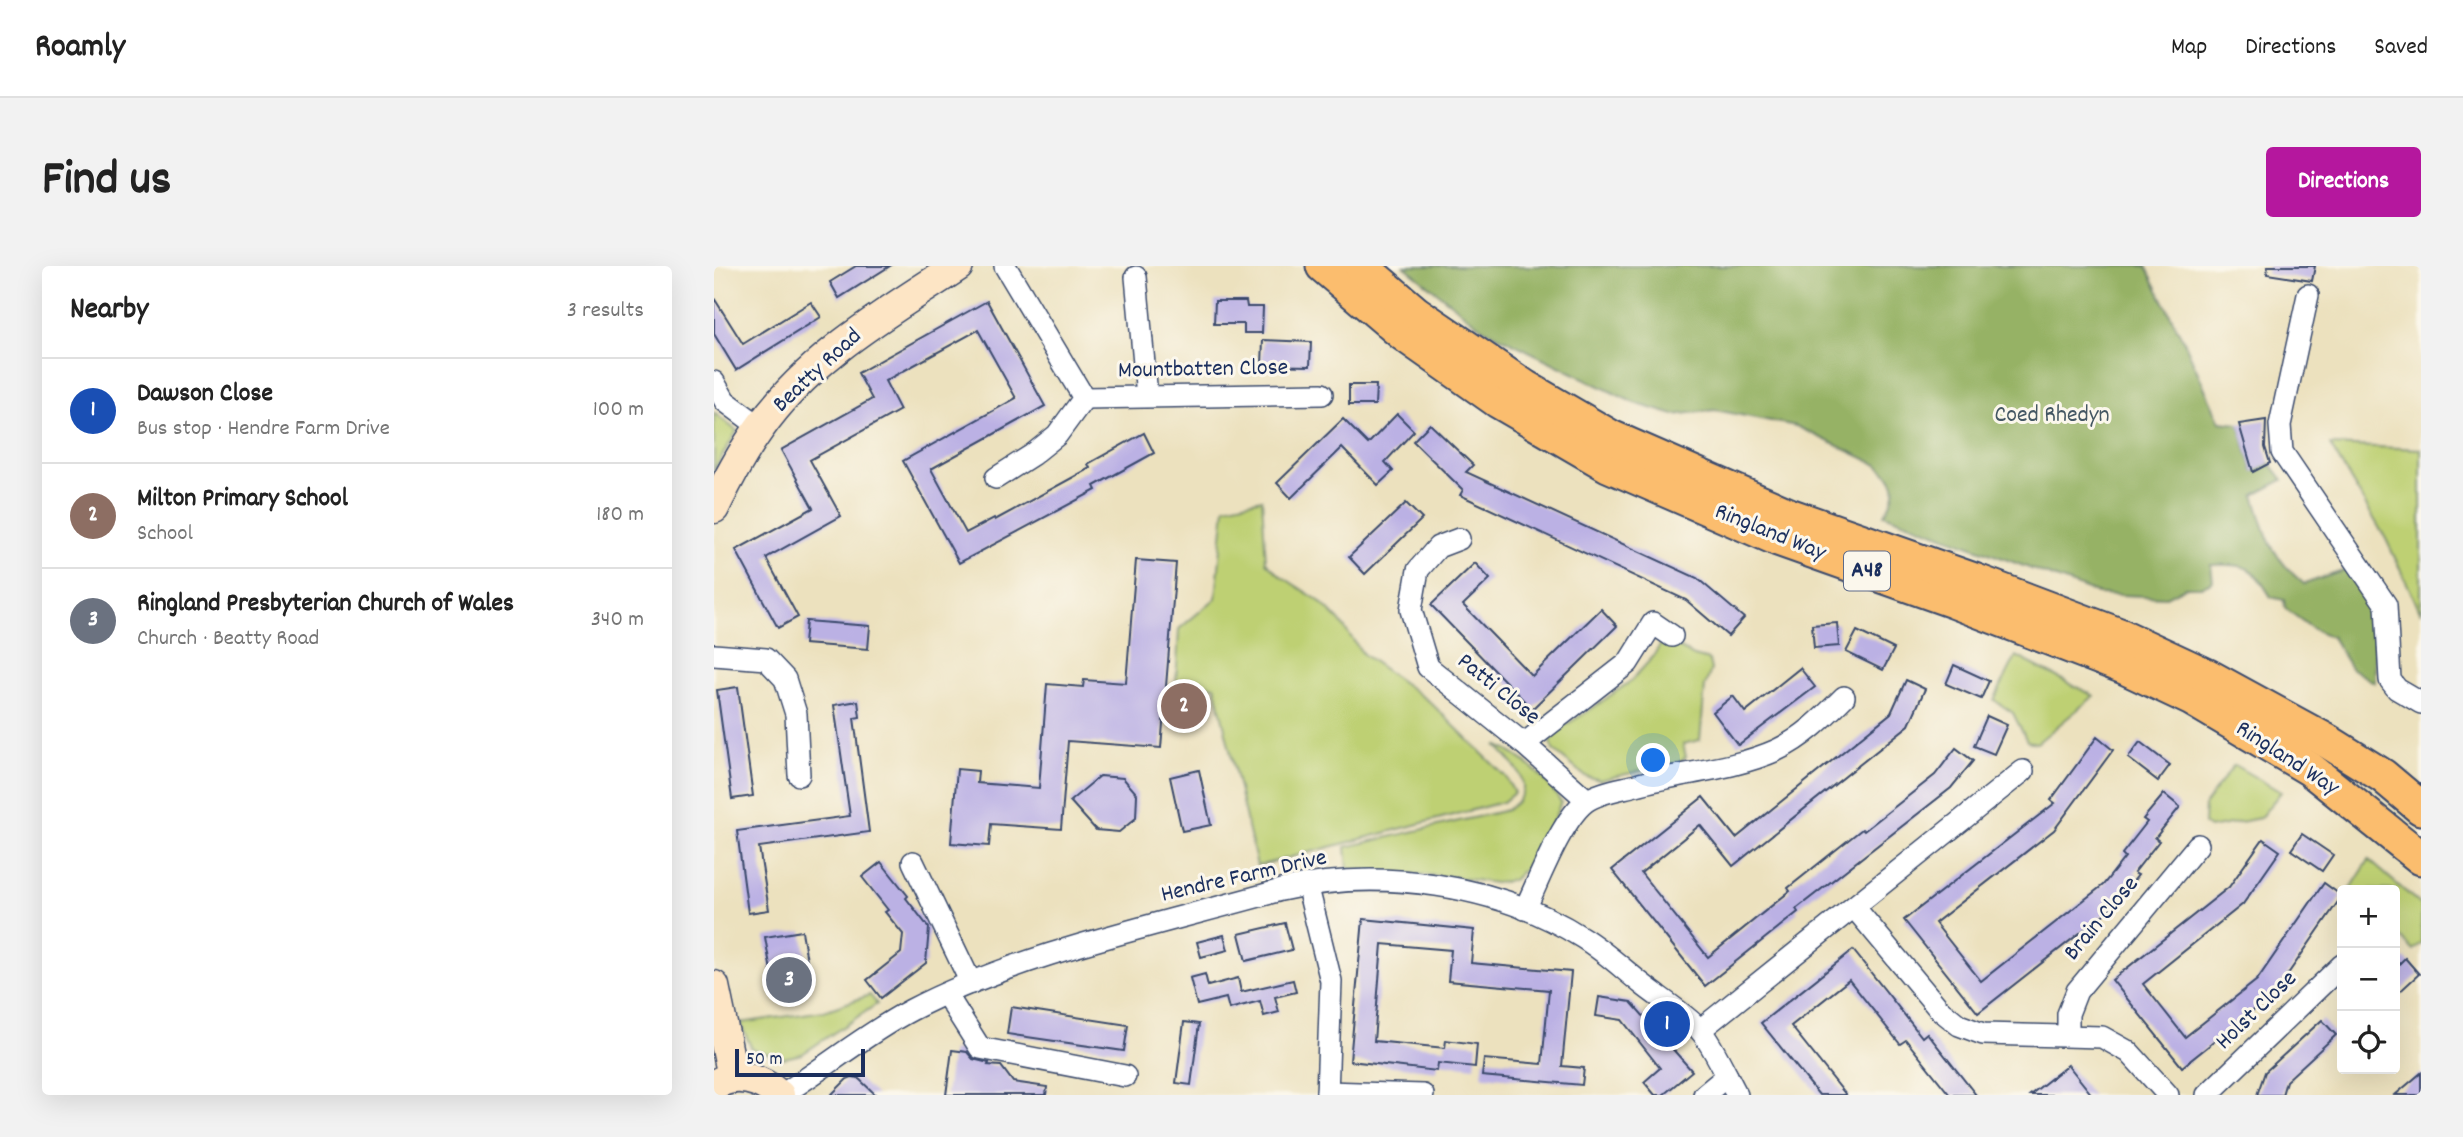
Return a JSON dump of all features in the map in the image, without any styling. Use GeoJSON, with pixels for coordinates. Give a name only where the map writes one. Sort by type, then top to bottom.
{"type":"FeatureCollection","features":[{"type":"Feature","properties":{"kind":"main road","name":"Ringland Way"},"geometry":{"type":"LineString","coordinates":[[1323,266],[1403,334],[1498,401],[1608,465],[1778,539],[1977,610],[2124,667],[2192,699],[2310,769],[2421,858]]}},
{"type":"Feature","properties":{"kind":"main road","name":"Ringland Way"},"geometry":{"type":"LineString","coordinates":[[1361,266],[1416,313],[1525,387],[1611,436],[1788,515],[1974,580],[2122,636],[2208,676],[2327,741],[2383,776],[2421,808]]}},
{"type":"Feature","properties":{"kind":"street","name":"Beatty Road"},"geometry":{"type":"LineString","coordinates":[[714,509],[735,465],[760,427],[793,387],[852,336],[958,266]]}},
{"type":"Feature","properties":{"kind":"street","name":"Mountbatten Close"},"geometry":{"type":"LineString","coordinates":[[1005,266],[1084,398]]}},
{"type":"Feature","properties":{"kind":"street"},"geometry":{"type":"LineString","coordinates":[[1136,276],[1147,396]]}},
{"type":"Feature","properties":{"kind":"street"},"geometry":{"type":"LineString","coordinates":[[2308,295],[2280,425],[2282,452],[2386,605],[2390,680],[2397,689],[2421,703]]}},
{"type":"Feature","properties":{"kind":"street"},"geometry":{"type":"LineString","coordinates":[[714,382],[725,401],[760,427]]}},
{"type":"Feature","properties":{"kind":"street","name":"Mountbatten Close"},"geometry":{"type":"LineString","coordinates":[[1084,398],[1322,394]]}},
{"type":"Feature","properties":{"kind":"street","name":"Mountbatten Close"},"geometry":{"type":"LineString","coordinates":[[996,478],[1057,435],[1084,398]]}},
{"type":"Feature","properties":{"kind":"street","name":"Patti Close"},"geometry":{"type":"LineString","coordinates":[[1459,539],[1438,547],[1418,570],[1411,610],[1429,667],[1524,744],[1587,800]]}},
{"type":"Feature","properties":{"kind":"street"},"geometry":{"type":"LineString","coordinates":[[1524,744],[1628,663],[1653,623],[1672,636]]}},
{"type":"Feature","properties":{"kind":"street"},"geometry":{"type":"LineString","coordinates":[[714,655],[766,659],[785,679],[796,714],[799,775]]}},
{"type":"Feature","properties":{"kind":"street"},"geometry":{"type":"LineString","coordinates":[[1525,909],[1556,843],[1587,800],[1651,780],[1729,766],[1778,750],[1818,724],[1844,697]]}},
{"type":"Feature","properties":{"kind":"street"},"geometry":{"type":"LineString","coordinates":[[1700,1030],[2023,771]]}},
{"type":"Feature","properties":{"kind":"street"},"geometry":{"type":"LineString","coordinates":[[2383,776],[2421,797]]}},
{"type":"Feature","properties":{"kind":"street","name":"Brain Close"},"geometry":{"type":"LineString","coordinates":[[2068,1035],[2068,1014],[2077,991],[2198,845]]}},
{"type":"Feature","properties":{"kind":"street"},"geometry":{"type":"LineString","coordinates":[[913,862],[971,983]]}},
{"type":"Feature","properties":{"kind":"street","name":"Hendre Farm Drive"},"geometry":{"type":"LineString","coordinates":[[780,1095],[909,1011],[971,983],[1083,946],[1307,884],[1382,880],[1434,884],[1525,909],[1583,938],[1700,1030],[1737,1095]]}},
{"type":"Feature","properties":{"kind":"street"},"geometry":{"type":"LineString","coordinates":[[1307,884],[1331,981],[1327,1093],[1423,1095]]}},
{"type":"Feature","properties":{"kind":"street"},"geometry":{"type":"LineString","coordinates":[[1854,907],[1939,1009],[1959,1025],[1983,1034],[2102,1037],[2129,1052],[2168,1095]]}},
{"type":"Feature","properties":{"kind":"street","name":"Holst Close"},"geometry":{"type":"LineString","coordinates":[[2207,1095],[2337,970]]}},
{"type":"Feature","properties":{"kind":"street"},"geometry":{"type":"LineString","coordinates":[[714,986],[724,1081],[751,1078],[767,1084],[780,1095]]}},
{"type":"Feature","properties":{"kind":"street"},"geometry":{"type":"LineString","coordinates":[[946,994],[980,1048],[1125,1076]]}},
{"type":"Feature","properties":{"kind":"street"},"geometry":{"type":"LineString","coordinates":[[1704,1095],[1727,1076]]}},
{"type":"Feature","properties":{"kind":"green space","name":"Coed Rhedyn"},"geometry":{"type":"Polygon","coordinates":[[[1404,266],[2146,266],[2220,422],[2239,424],[2253,471],[2270,463],[2283,480],[2254,495],[2266,534],[2276,554],[2304,584],[2346,570],[2375,612],[2375,683],[2351,668],[2332,637],[2313,629],[2285,608],[2284,600],[2271,597],[2259,579],[2248,569],[2234,565],[2211,565],[2213,581],[2201,587],[2185,587],[2166,597],[2099,594],[1884,514],[1894,492],[1889,475],[1876,464],[1796,426],[1715,410],[1674,415],[1634,403],[1482,328],[1404,266]]]}},
{"type":"Feature","properties":{"kind":"green space"},"geometry":{"type":"Polygon","coordinates":[[[714,413],[737,431],[714,470],[714,413]]]}},
{"type":"Feature","properties":{"kind":"green space"},"geometry":{"type":"Polygon","coordinates":[[[2330,445],[2421,449],[2421,613],[2386,539],[2330,445]]]}},
{"type":"Feature","properties":{"kind":"green space"},"geometry":{"type":"Polygon","coordinates":[[[1262,499],[1266,562],[1281,576],[1318,600],[1339,620],[1363,654],[1430,702],[1506,777],[1514,793],[1503,802],[1257,866],[1215,686],[1176,684],[1179,629],[1216,598],[1225,507],[1262,499]]]}},
{"type":"Feature","properties":{"kind":"green space"},"geometry":{"type":"Polygon","coordinates":[[[1664,639],[1694,656],[1709,660],[1711,670],[1705,686],[1700,740],[1683,744],[1686,757],[1680,762],[1600,780],[1585,776],[1553,750],[1550,743],[1554,732],[1631,681],[1652,658],[1664,639]]]}},
{"type":"Feature","properties":{"kind":"green space"},"geometry":{"type":"Polygon","coordinates":[[[2016,656],[2094,696],[2037,743],[2027,741],[2013,713],[1994,700],[2016,656]]]}},
{"type":"Feature","properties":{"kind":"green space"},"geometry":{"type":"Polygon","coordinates":[[[1496,745],[1533,769],[1561,802],[1549,831],[1526,867],[1513,880],[1495,883],[1348,869],[1346,847],[1507,810],[1519,799],[1523,784],[1517,770],[1496,745]]]}},
{"type":"Feature","properties":{"kind":"green space"},"geometry":{"type":"Polygon","coordinates":[[[2234,765],[2281,792],[2260,818],[2210,828],[2204,824],[2205,804],[2234,765]]]}},
{"type":"Feature","properties":{"kind":"green space"},"geometry":{"type":"Polygon","coordinates":[[[2369,860],[2398,885],[2353,885],[2369,860]]]}},
{"type":"Feature","properties":{"kind":"green space"},"geometry":{"type":"Polygon","coordinates":[[[2400,887],[2421,905],[2421,943],[2413,950],[2400,937],[2400,887]]]}},
{"type":"Feature","properties":{"kind":"green space"},"geometry":{"type":"Polygon","coordinates":[[[870,995],[877,1004],[802,1054],[784,1058],[752,1049],[740,1023],[824,1011],[870,995]]]}},
{"type":"Feature","properties":{"kind":"building"},"geometry":{"type":"Polygon","coordinates":[[[856,266],[890,266],[839,298],[830,282],[856,266]]]}},
{"type":"Feature","properties":{"kind":"building"},"geometry":{"type":"Polygon","coordinates":[[[2268,266],[2315,266],[2312,281],[2267,274],[2268,266]]]}},
{"type":"Feature","properties":{"kind":"building"},"geometry":{"type":"Polygon","coordinates":[[[714,298],[743,344],[811,302],[821,317],[736,370],[714,334],[714,298]]]}},
{"type":"Feature","properties":{"kind":"building"},"geometry":{"type":"Polygon","coordinates":[[[987,301],[1045,406],[931,469],[966,533],[1090,468],[1088,464],[1144,433],[1154,453],[1094,486],[1096,490],[959,563],[903,461],[1016,398],[978,330],[885,381],[900,410],[810,460],[841,516],[766,558],[798,617],[778,628],[736,550],[813,508],[781,450],[872,399],[858,373],[987,301]]]}},
{"type":"Feature","properties":{"kind":"building"},"geometry":{"type":"Polygon","coordinates":[[[1215,301],[1246,301],[1247,307],[1263,307],[1262,333],[1244,333],[1244,324],[1214,324],[1215,301]]]}},
{"type":"Feature","properties":{"kind":"building"},"geometry":{"type":"Polygon","coordinates":[[[1263,340],[1311,342],[1310,366],[1262,365],[1263,340]]]}},
{"type":"Feature","properties":{"kind":"building"},"geometry":{"type":"Polygon","coordinates":[[[1349,385],[1376,385],[1375,405],[1349,405],[1349,385]]]}},
{"type":"Feature","properties":{"kind":"building"},"geometry":{"type":"Polygon","coordinates":[[[1397,414],[1414,431],[1385,462],[1393,471],[1378,485],[1342,448],[1291,498],[1277,483],[1343,419],[1368,444],[1397,414]]]}},
{"type":"Feature","properties":{"kind":"building"},"geometry":{"type":"Polygon","coordinates":[[[2266,420],[2265,447],[2270,463],[2253,472],[2239,424],[2266,420]]]}},
{"type":"Feature","properties":{"kind":"building"},"geometry":{"type":"Polygon","coordinates":[[[1430,424],[1473,465],[1466,472],[1697,578],[1744,618],[1728,636],[1686,600],[1460,495],[1463,490],[1413,441],[1430,424]]]}},
{"type":"Feature","properties":{"kind":"building"},"geometry":{"type":"Polygon","coordinates":[[[1406,503],[1422,519],[1365,574],[1349,557],[1406,503]]]}},
{"type":"Feature","properties":{"kind":"building"},"geometry":{"type":"Polygon","coordinates":[[[1136,560],[1176,563],[1161,748],[1068,741],[1061,829],[991,824],[989,846],[951,843],[957,769],[978,771],[977,783],[1039,788],[1047,684],[1083,687],[1084,680],[1126,683],[1136,560]]]}},
{"type":"Feature","properties":{"kind":"building"},"geometry":{"type":"Polygon","coordinates":[[[1475,563],[1490,579],[1463,605],[1532,676],[1601,609],[1617,626],[1532,709],[1431,605],[1475,563]]]}},
{"type":"Feature","properties":{"kind":"building"},"geometry":{"type":"Polygon","coordinates":[[[806,621],[870,626],[868,649],[804,644],[806,621]]]}},
{"type":"Feature","properties":{"kind":"building"},"geometry":{"type":"Polygon","coordinates":[[[1837,623],[1839,646],[1814,648],[1812,625],[1837,623]]]}},
{"type":"Feature","properties":{"kind":"building"},"geometry":{"type":"Polygon","coordinates":[[[1857,631],[1894,649],[1883,670],[1846,652],[1857,631]]]}},
{"type":"Feature","properties":{"kind":"building"},"geometry":{"type":"Polygon","coordinates":[[[1954,665],[1989,681],[1981,699],[1946,684],[1954,665]]]}},
{"type":"Feature","properties":{"kind":"building"},"geometry":{"type":"Polygon","coordinates":[[[1800,668],[1815,687],[1738,745],[1713,712],[1733,696],[1745,712],[1800,668]]]}},
{"type":"Feature","properties":{"kind":"building"},"geometry":{"type":"Polygon","coordinates":[[[1906,680],[1925,689],[1909,725],[1733,866],[1700,825],[1641,873],[1708,957],[1790,891],[1788,888],[1935,775],[1956,748],[1973,761],[1951,788],[1796,909],[1798,912],[1705,986],[1612,870],[1703,797],[1736,838],[1891,713],[1906,680]]]}},
{"type":"Feature","properties":{"kind":"building"},"geometry":{"type":"Polygon","coordinates":[[[738,687],[753,796],[732,799],[717,690],[738,687]]]}},
{"type":"Feature","properties":{"kind":"building"},"geometry":{"type":"Polygon","coordinates":[[[858,701],[860,717],[854,718],[869,832],[759,847],[769,910],[748,913],[737,831],[850,816],[834,705],[858,701]]]}},
{"type":"Feature","properties":{"kind":"building"},"geometry":{"type":"Polygon","coordinates":[[[1987,716],[2007,725],[1994,754],[1974,746],[1987,716]]]}},
{"type":"Feature","properties":{"kind":"building"},"geometry":{"type":"Polygon","coordinates":[[[2097,737],[2113,750],[2054,830],[1935,923],[1981,981],[2103,885],[2125,857],[2122,854],[2147,822],[2143,819],[2164,794],[2180,807],[2155,838],[2159,841],[2134,873],[2138,875],[2113,907],[1978,1013],[1904,920],[2055,803],[2051,800],[2097,737]]]}},
{"type":"Feature","properties":{"kind":"building"},"geometry":{"type":"Polygon","coordinates":[[[2140,742],[2170,765],[2158,781],[2128,758],[2140,742]]]}},
{"type":"Feature","properties":{"kind":"building"},"geometry":{"type":"Polygon","coordinates":[[[1199,770],[1211,825],[1182,831],[1170,777],[1199,770]]]}},
{"type":"Feature","properties":{"kind":"building"},"geometry":{"type":"Polygon","coordinates":[[[1100,776],[1123,778],[1137,794],[1136,818],[1119,832],[1096,830],[1070,801],[1100,776]]]}},
{"type":"Feature","properties":{"kind":"building"},"geometry":{"type":"Polygon","coordinates":[[[2302,834],[2333,855],[2322,871],[2291,850],[2302,834]]]}},
{"type":"Feature","properties":{"kind":"building"},"geometry":{"type":"Polygon","coordinates":[[[2263,839],[2280,851],[2243,904],[2143,984],[2185,1037],[2257,980],[2324,883],[2337,892],[2337,903],[2274,994],[2182,1067],[2112,980],[2229,887],[2263,839]]]}},
{"type":"Feature","properties":{"kind":"building"},"geometry":{"type":"Polygon","coordinates":[[[881,862],[929,928],[926,963],[881,998],[867,980],[901,953],[903,934],[862,877],[881,862]]]}},
{"type":"Feature","properties":{"kind":"building"},"geometry":{"type":"Polygon","coordinates":[[[1363,919],[1474,930],[1471,963],[1571,972],[1562,1066],[1584,1068],[1582,1085],[1482,1076],[1484,1059],[1542,1064],[1549,990],[1448,981],[1451,950],[1382,944],[1374,1041],[1445,1048],[1446,1040],[1477,1044],[1475,1067],[1438,1063],[1437,1071],[1350,1061],[1363,919]]]}},
{"type":"Feature","properties":{"kind":"building"},"geometry":{"type":"Polygon","coordinates":[[[1285,923],[1292,950],[1246,961],[1239,934],[1285,923]]]}},
{"type":"Feature","properties":{"kind":"building"},"geometry":{"type":"Polygon","coordinates":[[[802,931],[809,973],[802,974],[804,989],[775,994],[765,937],[802,931]]]}},
{"type":"Feature","properties":{"kind":"building"},"geometry":{"type":"Polygon","coordinates":[[[1224,935],[1228,950],[1201,957],[1197,942],[1224,935]]]}},
{"type":"Feature","properties":{"kind":"building"},"geometry":{"type":"Polygon","coordinates":[[[1853,950],[1922,1037],[1927,1033],[1976,1095],[1950,1095],[1906,1040],[1900,1044],[1849,980],[1791,1026],[1846,1095],[1819,1095],[1761,1023],[1853,950]]]}},
{"type":"Feature","properties":{"kind":"building"},"geometry":{"type":"Polygon","coordinates":[[[2405,958],[2419,974],[2400,991],[2400,963],[2405,958]]]}},
{"type":"Feature","properties":{"kind":"building"},"geometry":{"type":"Polygon","coordinates":[[[1205,974],[1208,986],[1238,978],[1241,992],[1293,980],[1296,992],[1275,997],[1279,1012],[1264,1016],[1260,1001],[1229,1009],[1226,998],[1197,1005],[1190,978],[1205,974]]]}},
{"type":"Feature","properties":{"kind":"building"},"geometry":{"type":"Polygon","coordinates":[[[1599,997],[1631,1002],[1692,1071],[1663,1095],[1655,1095],[1644,1082],[1660,1068],[1622,1020],[1596,1016],[1599,997]]]}},
{"type":"Feature","properties":{"kind":"building"},"geometry":{"type":"Polygon","coordinates":[[[1011,1007],[1128,1025],[1124,1051],[1007,1034],[1011,1007]]]}},
{"type":"Feature","properties":{"kind":"building"},"geometry":{"type":"Polygon","coordinates":[[[2322,1020],[2336,1035],[2286,1081],[2282,1095],[2257,1095],[2265,1072],[2322,1020]]]}},
{"type":"Feature","properties":{"kind":"building"},"geometry":{"type":"Polygon","coordinates":[[[1184,1022],[1199,1024],[1191,1085],[1176,1083],[1184,1022]]]}},
{"type":"Feature","properties":{"kind":"building"},"geometry":{"type":"Polygon","coordinates":[[[952,1050],[967,1052],[973,1059],[989,1063],[988,1065],[1001,1066],[1013,1082],[1047,1087],[1046,1095],[946,1095],[952,1050]]]}},
{"type":"Feature","properties":{"kind":"building"},"geometry":{"type":"Polygon","coordinates":[[[2068,1065],[2092,1095],[2030,1095],[2068,1065]]]}},
{"type":"Feature","properties":{"kind":"building"},"geometry":{"type":"Polygon","coordinates":[[[2421,1073],[2421,1095],[2395,1095],[2421,1073]]]}},
{"type":"Feature","properties":{"kind":"building"},"geometry":{"type":"Polygon","coordinates":[[[852,1077],[858,1078],[876,1095],[831,1095],[852,1077]]]}},
{"type":"Feature","properties":{"kind":"place","name":"Milton Primary School"},"geometry":{"type":"Point","coordinates":[1184,706]}},
{"type":"Feature","properties":{"kind":"place","name":"Ringland Presbyterian Church of Wales"},"geometry":{"type":"Point","coordinates":[789,980]}},
{"type":"Feature","properties":{"kind":"place","name":"Dawson Close"},"geometry":{"type":"Point","coordinates":[1667,1024]}}]}
